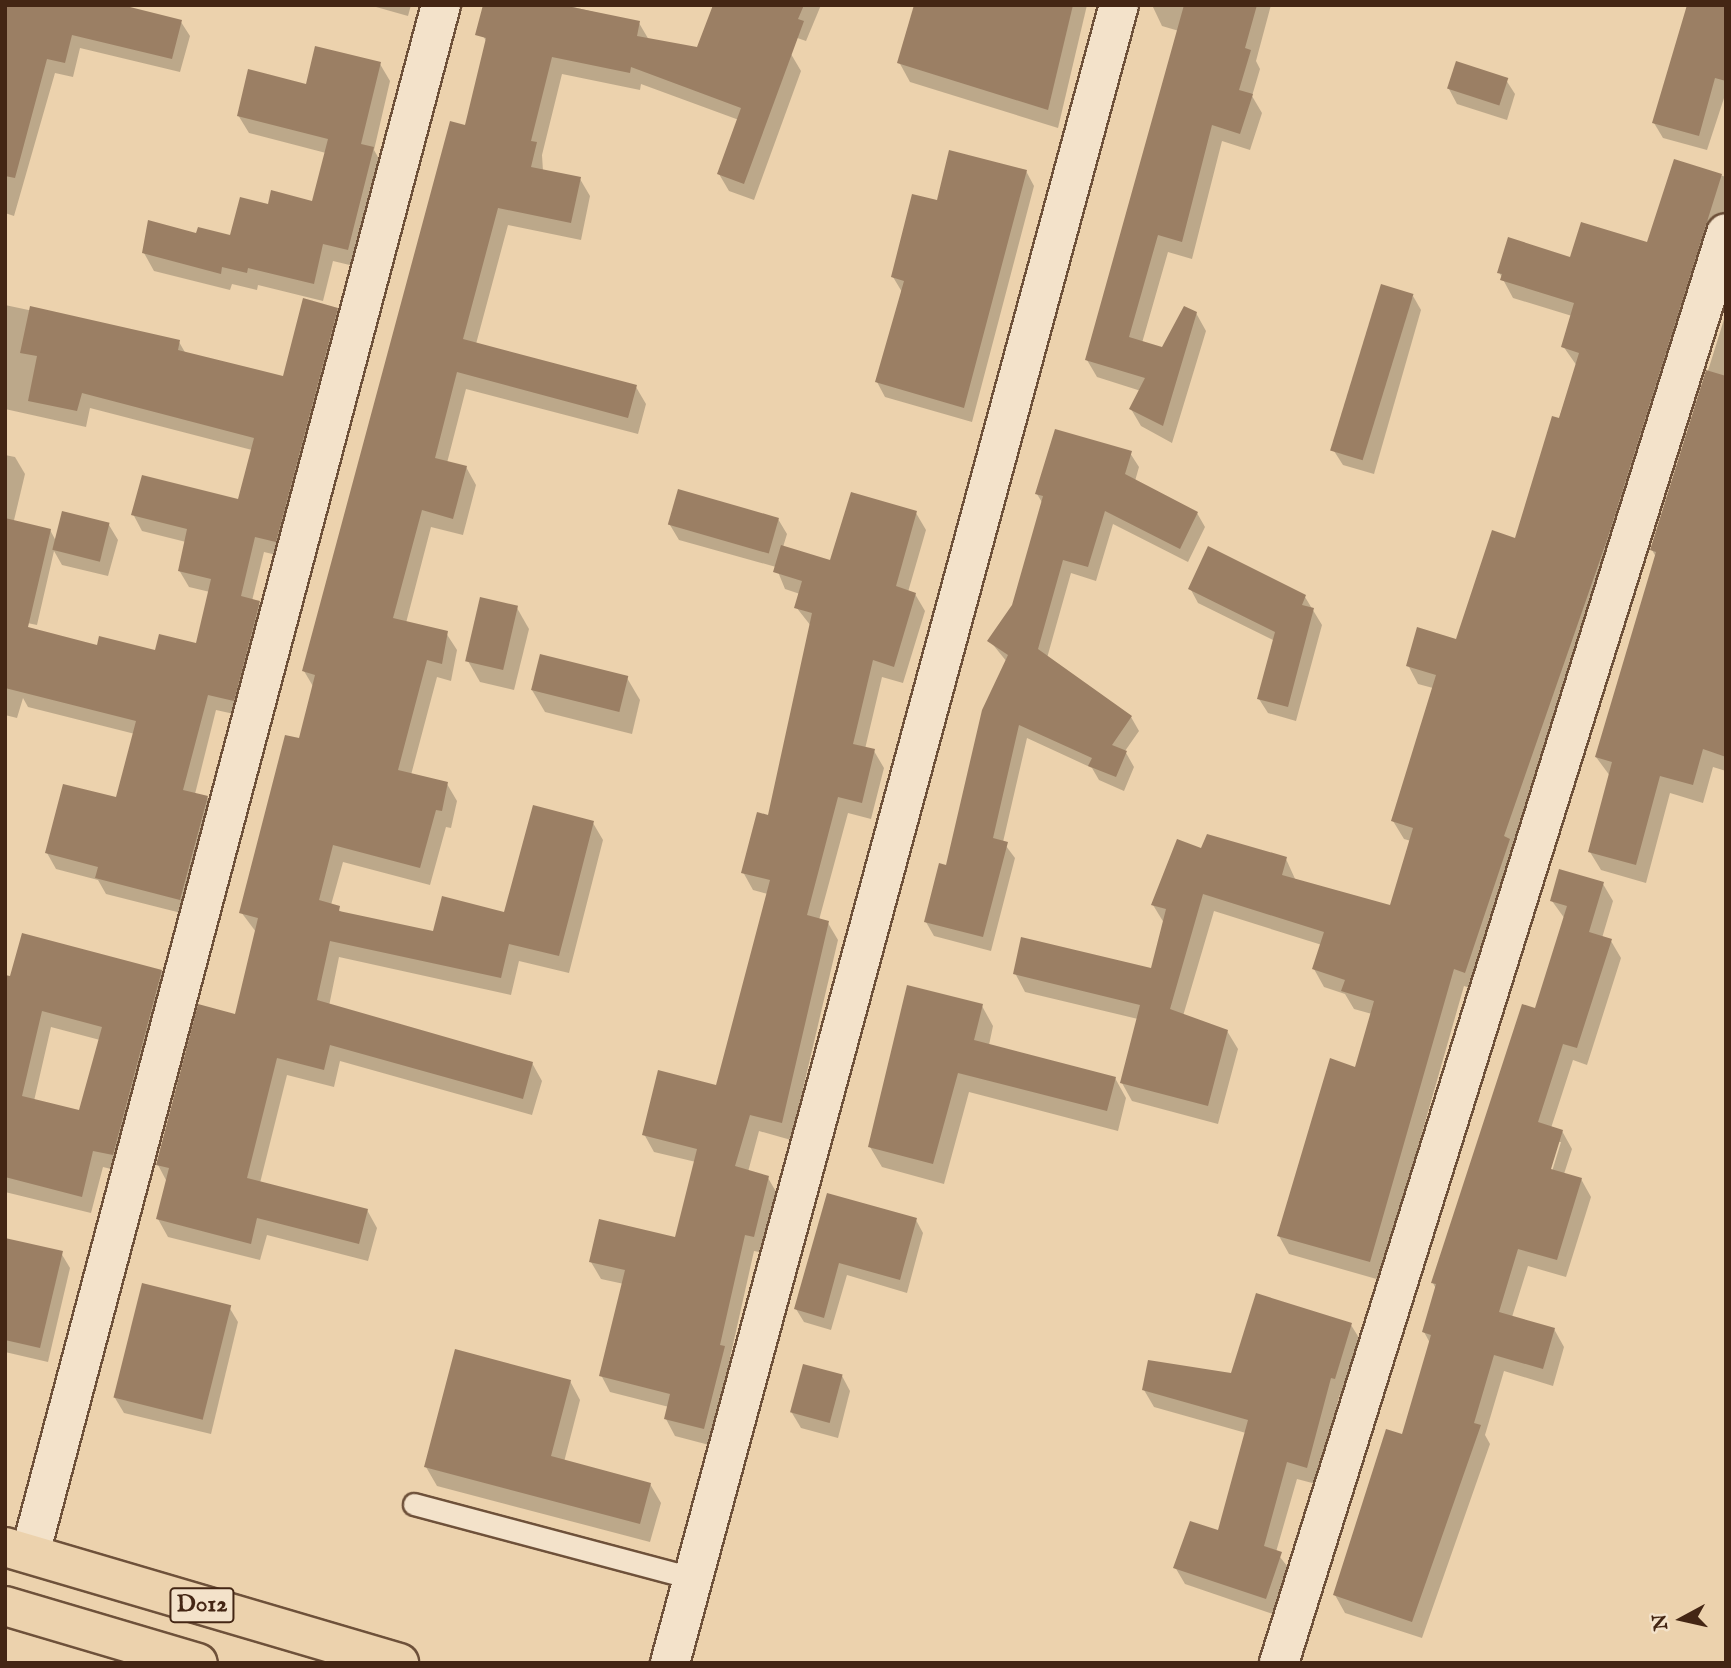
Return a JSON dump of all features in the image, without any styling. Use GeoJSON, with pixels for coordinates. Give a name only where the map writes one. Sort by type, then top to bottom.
{"type":"FeatureCollection","features":[{"type":"Feature","properties":{"kind":"highway","name":"D012"},"geometry":{"type":"LineString","coordinates":[[18,1551],[399,1663]]}},
{"type":"Feature","properties":{"kind":"highway","name":"D012"},"geometry":{"type":"LineString","coordinates":[[5,1606],[198,1663]]}},
{"type":"Feature","properties":{"kind":"street"},"geometry":{"type":"LineString","coordinates":[[18,1551],[441,5]]}},
{"type":"Feature","properties":{"kind":"street"},"geometry":{"type":"LineString","coordinates":[[670,1663],[1119,5]]}},
{"type":"Feature","properties":{"kind":"street"},"geometry":{"type":"LineString","coordinates":[[1279,1663],[1726,233]]}},
{"type":"Feature","properties":{"kind":"lane"},"geometry":{"type":"LineString","coordinates":[[414,1504],[693,1578]]}},
{"type":"Feature","properties":{"kind":"building"},"geometry":{"type":"Polygon","coordinates":[[[5,5],[122,5],[182,20],[172,59],[72,35],[65,63],[47,59],[15,178],[5,176],[5,5]]]}},
{"type":"Feature","properties":{"kind":"building"},"geometry":{"type":"Polygon","coordinates":[[[483,5],[562,5],[640,21],[637,36],[697,47],[713,5],[804,5],[798,19],[804,21],[744,184],[717,174],[741,108],[631,67],[630,73],[552,57],[531,141],[537,142],[531,167],[581,177],[571,223],[498,208],[463,339],[637,385],[628,418],[457,372],[435,458],[467,466],[453,519],[422,510],[393,618],[448,631],[442,664],[427,660],[398,770],[448,782],[442,811],[436,810],[420,868],[333,845],[319,900],[340,906],[339,911],[433,931],[442,896],[504,912],[533,805],[594,821],[559,956],[509,944],[501,978],[330,941],[317,1000],[533,1062],[523,1099],[330,1045],[324,1070],[277,1058],[247,1178],[368,1209],[359,1244],[257,1218],[251,1244],[156,1219],[169,1168],[156,1165],[198,1004],[235,1014],[258,918],[239,913],[285,735],[299,738],[315,675],[302,671],[450,121],[465,125],[486,38],[475,35],[483,5]]]}},
{"type":"Feature","properties":{"kind":"building"},"geometry":{"type":"Polygon","coordinates":[[[914,5],[1073,5],[1048,110],[897,63],[914,5]]]}},
{"type":"Feature","properties":{"kind":"building"},"geometry":{"type":"Polygon","coordinates":[[[1184,5],[1257,5],[1245,48],[1251,50],[1239,90],[1253,94],[1240,134],[1212,125],[1182,242],[1158,235],[1129,337],[1162,347],[1184,306],[1197,312],[1163,426],[1129,409],[1145,378],[1085,360],[1184,5]]]}},
{"type":"Feature","properties":{"kind":"building"},"geometry":{"type":"Polygon","coordinates":[[[1687,5],[1726,5],[1726,81],[1715,78],[1699,136],[1652,123],[1687,5]]]}},
{"type":"Feature","properties":{"kind":"building"},"geometry":{"type":"Polygon","coordinates":[[[315,46],[381,62],[361,144],[374,147],[348,250],[323,244],[314,284],[248,268],[247,273],[222,267],[221,274],[142,253],[148,220],[196,233],[198,227],[230,235],[240,197],[268,204],[271,190],[312,201],[328,139],[237,116],[248,69],[306,84],[315,46]]]}},
{"type":"Feature","properties":{"kind":"building"},"geometry":{"type":"Polygon","coordinates":[[[1456,61],[1508,78],[1499,106],[1447,89],[1456,61]]]}},
{"type":"Feature","properties":{"kind":"building"},"geometry":{"type":"Polygon","coordinates":[[[949,150],[1027,170],[964,408],[875,382],[904,281],[891,277],[912,194],[937,200],[949,150]]]}},
{"type":"Feature","properties":{"kind":"building"},"geometry":{"type":"Polygon","coordinates":[[[1674,159],[1722,174],[1608,537],[1504,836],[1510,839],[1465,973],[1454,969],[1370,1262],[1277,1236],[1330,1058],[1355,1067],[1374,1001],[1341,991],[1345,980],[1312,969],[1324,932],[1203,894],[1170,1009],[1228,1030],[1208,1106],[1120,1083],[1140,1005],[1013,974],[1021,937],[1151,968],[1166,909],[1151,905],[1177,839],[1201,848],[1207,834],[1287,857],[1282,875],[1390,905],[1413,828],[1391,821],[1436,675],[1406,666],[1417,627],[1456,639],[1492,530],[1515,538],[1552,416],[1559,418],[1579,353],[1561,347],[1574,303],[1500,280],[1502,274],[1497,273],[1508,237],[1570,257],[1581,222],[1647,242],[1674,159]]]}},
{"type":"Feature","properties":{"kind":"building"},"geometry":{"type":"Polygon","coordinates":[[[1381,284],[1414,294],[1363,460],[1330,450],[1381,284]]]}},
{"type":"Feature","properties":{"kind":"building"},"geometry":{"type":"Polygon","coordinates":[[[303,298],[338,308],[276,542],[255,537],[241,596],[260,601],[234,701],[208,695],[183,790],[208,796],[180,900],[95,878],[98,867],[45,853],[63,784],[116,797],[136,721],[5,688],[5,518],[51,529],[28,627],[97,645],[99,636],[155,650],[159,634],[196,643],[211,579],[178,571],[187,529],[131,515],[142,475],[238,499],[254,438],[82,393],[77,411],[28,401],[37,356],[20,353],[30,306],[180,340],[178,350],[283,376],[303,298]]]}},
{"type":"Feature","properties":{"kind":"building"},"geometry":{"type":"Polygon","coordinates":[[[1706,370],[1726,376],[1726,757],[1703,749],[1693,785],[1660,776],[1636,865],[1588,852],[1612,762],[1595,757],[1656,552],[1650,550],[1706,370]]]}},
{"type":"Feature","properties":{"kind":"building"},"geometry":{"type":"Polygon","coordinates":[[[1055,429],[1132,451],[1125,474],[1198,512],[1180,549],[1105,511],[1088,567],[1063,560],[1038,649],[1132,716],[1112,745],[1127,751],[1116,777],[1088,766],[1092,758],[1019,725],[993,838],[1008,842],[983,937],[924,922],[939,863],[946,865],[982,710],[1008,655],[987,641],[1012,605],[1043,496],[1035,494],[1055,429]]]}},
{"type":"Feature","properties":{"kind":"building"},"geometry":{"type":"Polygon","coordinates":[[[678,489],[779,518],[769,554],[668,525],[678,489]]]}},
{"type":"Feature","properties":{"kind":"building"},"geometry":{"type":"Polygon","coordinates":[[[851,492],[917,511],[896,586],[916,593],[894,667],[873,660],[853,744],[875,749],[862,803],[838,797],[807,915],[829,921],[782,1123],[750,1115],[735,1166],[769,1176],[754,1237],[745,1235],[720,1345],[725,1346],[704,1429],[664,1419],[670,1394],[599,1376],[625,1270],[589,1262],[599,1219],[675,1237],[697,1149],[642,1135],[658,1070],[716,1085],[770,880],[741,873],[757,812],[768,815],[812,613],[794,608],[802,581],[773,572],[781,545],[830,560],[851,492]]]}},
{"type":"Feature","properties":{"kind":"building"},"geometry":{"type":"Polygon","coordinates":[[[62,511],[110,523],[100,562],[52,550],[62,511]]]}},
{"type":"Feature","properties":{"kind":"building"},"geometry":{"type":"Polygon","coordinates":[[[1208,546],[1306,595],[1302,605],[1314,608],[1288,707],[1257,699],[1275,632],[1188,589],[1208,546]]]}},
{"type":"Feature","properties":{"kind":"building"},"geometry":{"type":"Polygon","coordinates":[[[480,597],[518,606],[503,670],[465,661],[480,597]]]}},
{"type":"Feature","properties":{"kind":"building"},"geometry":{"type":"Polygon","coordinates":[[[540,654],[628,676],[619,712],[531,690],[540,654]]]}},
{"type":"Feature","properties":{"kind":"building"},"geometry":{"type":"Polygon","coordinates":[[[1559,869],[1604,882],[1589,932],[1612,939],[1577,1048],[1563,1044],[1538,1122],[1563,1130],[1551,1169],[1582,1178],[1557,1260],[1518,1249],[1499,1312],[1555,1328],[1543,1369],[1494,1355],[1474,1423],[1481,1425],[1412,1622],[1333,1595],[1386,1429],[1402,1434],[1431,1335],[1422,1332],[1436,1284],[1431,1283],[1522,1004],[1535,1008],[1567,906],[1550,901],[1559,869]]]}},
{"type":"Feature","properties":{"kind":"building"},"geometry":{"type":"Polygon","coordinates":[[[22,933],[162,970],[113,1155],[93,1151],[82,1197],[5,1177],[5,975],[10,976],[22,933]],[[42,1011],[22,1096],[79,1110],[102,1027],[42,1011]]]}},
{"type":"Feature","properties":{"kind":"building"},"geometry":{"type":"Polygon","coordinates":[[[907,985],[983,1004],[974,1040],[1116,1077],[1107,1111],[958,1073],[933,1164],[868,1147],[907,985]]]}},
{"type":"Feature","properties":{"kind":"building"},"geometry":{"type":"Polygon","coordinates":[[[827,1193],[917,1218],[900,1280],[839,1263],[824,1318],[794,1309],[827,1193]]]}},
{"type":"Feature","properties":{"kind":"building"},"geometry":{"type":"Polygon","coordinates":[[[5,1238],[63,1251],[40,1348],[5,1340],[5,1238]]]}},
{"type":"Feature","properties":{"kind":"building"},"geometry":{"type":"Polygon","coordinates":[[[142,1283],[231,1305],[203,1420],[113,1397],[142,1283]]]}},
{"type":"Feature","properties":{"kind":"building"},"geometry":{"type":"Polygon","coordinates":[[[1256,1293],[1352,1323],[1335,1379],[1331,1378],[1307,1468],[1287,1462],[1264,1546],[1282,1552],[1266,1599],[1173,1568],[1190,1521],[1218,1530],[1248,1420],[1142,1390],[1148,1360],[1231,1373],[1256,1293]]]}},
{"type":"Feature","properties":{"kind":"building"},"geometry":{"type":"Polygon","coordinates":[[[455,1349],[571,1380],[551,1456],[651,1483],[640,1524],[424,1467],[455,1349]]]}},
{"type":"Feature","properties":{"kind":"building"},"geometry":{"type":"Polygon","coordinates":[[[803,1364],[843,1375],[830,1423],[790,1412],[803,1364]]]}}]}
